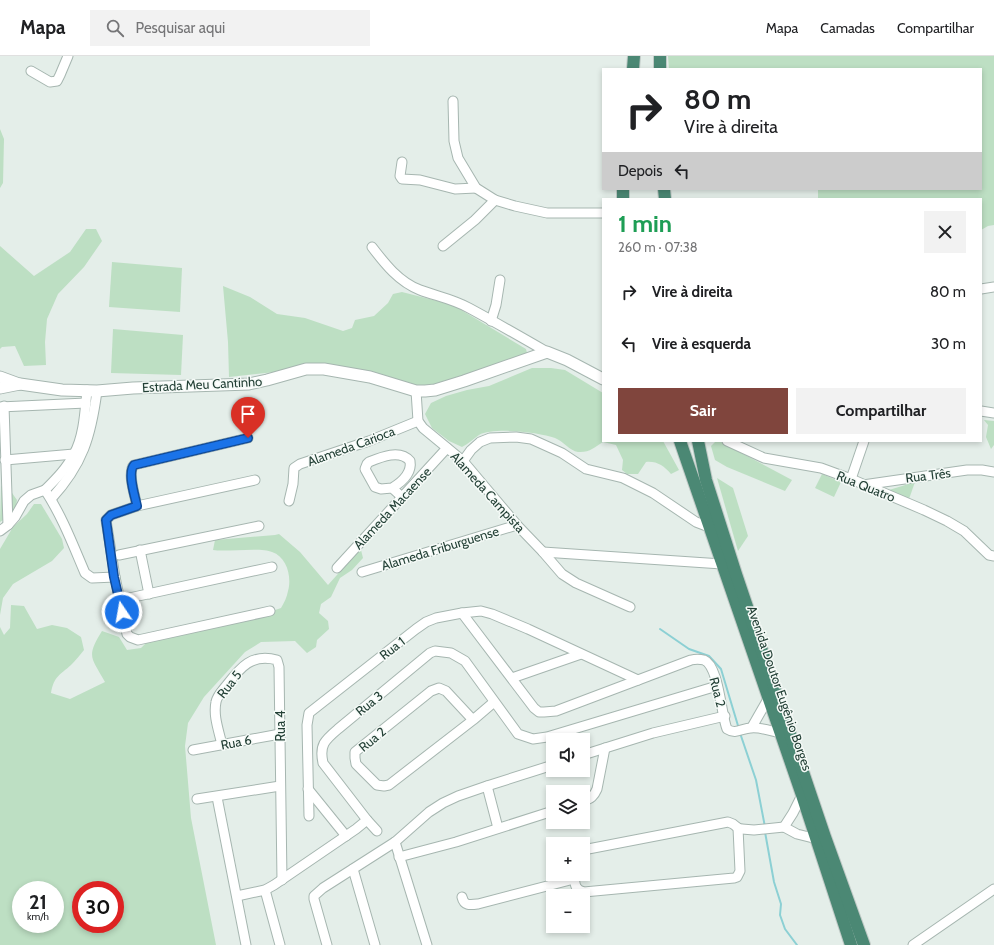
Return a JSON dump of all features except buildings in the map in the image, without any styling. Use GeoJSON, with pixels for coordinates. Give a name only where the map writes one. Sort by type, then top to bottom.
{"type":"FeatureCollection","features":[{"type":"Feature","properties":{"kind":"highway"},"geometry":{"type":"LineString","coordinates":[[633,68],[634,56]]}},
{"type":"Feature","properties":{"kind":"highway"},"geometry":{"type":"LineString","coordinates":[[660,56],[660,68]]}},
{"type":"Feature","properties":{"kind":"highway","name":"Avenida Doutor Eugênio Borges"},"geometry":{"type":"LineString","coordinates":[[680,442],[802,795],[851,945]]}},
{"type":"Feature","properties":{"kind":"highway","name":"Avenida Doutor Eugênio Borges"},"geometry":{"type":"LineString","coordinates":[[698,442],[706,480],[736,574],[825,837],[864,945]]}},
{"type":"Feature","properties":{"kind":"street"},"geometry":{"type":"LineString","coordinates":[[31,71],[50,82],[57,80],[68,56]]}},
{"type":"Feature","properties":{"kind":"street"},"geometry":{"type":"LineString","coordinates":[[453,101],[454,141],[458,158],[476,188],[495,200],[547,213],[602,213]]}},
{"type":"Feature","properties":{"kind":"street"},"geometry":{"type":"LineString","coordinates":[[402,162],[400,176],[402,179],[420,180],[455,189],[476,188]]}},
{"type":"Feature","properties":{"kind":"street"},"geometry":{"type":"LineString","coordinates":[[443,246],[475,220],[495,200]]}},
{"type":"Feature","properties":{"kind":"street"},"geometry":{"type":"LineString","coordinates":[[372,247],[387,266],[404,281],[418,290],[454,301],[547,352],[567,360],[602,378]]}},
{"type":"Feature","properties":{"kind":"street"},"geometry":{"type":"LineString","coordinates":[[491,321],[496,305],[500,280]]}},
{"type":"Feature","properties":{"kind":"street"},"geometry":{"type":"LineString","coordinates":[[982,289],[994,287]]}},
{"type":"Feature","properties":{"kind":"street","name":"Estrada Meu Cantinho"},"geometry":{"type":"LineString","coordinates":[[0,388],[20,384],[62,390],[92,391],[249,384],[306,369],[324,369],[370,377],[416,391],[435,390],[547,352]]}},
{"type":"Feature","properties":{"kind":"street"},"geometry":{"type":"LineString","coordinates":[[0,377],[20,384]]}},
{"type":"Feature","properties":{"kind":"street"},"geometry":{"type":"LineString","coordinates":[[0,531],[8,525],[24,501],[31,495],[45,490],[62,473],[74,454],[80,436],[86,402],[92,391]]}},
{"type":"Feature","properties":{"kind":"street"},"geometry":{"type":"LineString","coordinates":[[51,499],[63,485],[83,453],[94,415],[92,391]]}},
{"type":"Feature","properties":{"kind":"street"},"geometry":{"type":"LineString","coordinates":[[416,391],[418,420]]}},
{"type":"Feature","properties":{"kind":"street"},"geometry":{"type":"LineString","coordinates":[[8,525],[3,455],[2,407],[86,402]]}},
{"type":"Feature","properties":{"kind":"street"},"geometry":{"type":"LineString","coordinates":[[982,411],[994,412]]}},
{"type":"Feature","properties":{"kind":"street","name":"Alameda Campista"},"geometry":{"type":"LineString","coordinates":[[418,420],[429,433],[463,461],[517,525],[562,574],[569,580],[630,606]]}},
{"type":"Feature","properties":{"kind":"street","name":"Alameda Carioca"},"geometry":{"type":"LineString","coordinates":[[288,501],[293,484],[293,473],[296,466],[369,441],[418,420]]}},
{"type":"Feature","properties":{"kind":"street"},"geometry":{"type":"LineString","coordinates":[[463,461],[471,450],[480,442],[490,438],[516,437],[531,439],[562,453],[586,469],[623,478],[652,493],[696,522],[709,527]]}},
{"type":"Feature","properties":{"kind":"street"},"geometry":{"type":"LineString","coordinates":[[137,506],[131,474],[132,467],[134,465],[248,438]]}},
{"type":"Feature","properties":{"kind":"street","name":"Rua Quatro"},"geometry":{"type":"LineString","coordinates":[[729,442],[764,458],[821,468],[851,479],[947,521],[964,531],[989,555],[994,556]]}},
{"type":"Feature","properties":{"kind":"street"},"geometry":{"type":"LineString","coordinates":[[851,479],[864,442]]}},
{"type":"Feature","properties":{"kind":"street","name":"Alameda Macaense"},"geometry":{"type":"LineString","coordinates":[[337,568],[447,448]]}},
{"type":"Feature","properties":{"kind":"street"},"geometry":{"type":"LineString","coordinates":[[3,455],[74,454]]}},
{"type":"Feature","properties":{"kind":"street"},"geometry":{"type":"LineString","coordinates":[[392,488],[403,479],[410,470],[410,460],[406,457],[398,455],[388,456],[366,464],[365,469],[375,487],[381,489],[392,488],[402,497]]}},
{"type":"Feature","properties":{"kind":"street","name":"Rua Três"},"geometry":{"type":"LineString","coordinates":[[863,485],[967,470],[994,472]]}},
{"type":"Feature","properties":{"kind":"street"},"geometry":{"type":"LineString","coordinates":[[255,480],[161,502],[137,506],[111,515],[106,520],[114,577],[127,634],[130,637],[138,640],[270,611]]}},
{"type":"Feature","properties":{"kind":"street"},"geometry":{"type":"LineString","coordinates":[[45,490],[51,499],[85,573],[92,578],[114,577]]}},
{"type":"Feature","properties":{"kind":"street","name":"Alameda Friburguense"},"geometry":{"type":"LineString","coordinates":[[362,572],[517,525]]}},
{"type":"Feature","properties":{"kind":"street"},"geometry":{"type":"LineString","coordinates":[[119,555],[259,526]]}},
{"type":"Feature","properties":{"kind":"street"},"geometry":{"type":"LineString","coordinates":[[140,550],[149,594]]}},
{"type":"Feature","properties":{"kind":"street"},"geometry":{"type":"LineString","coordinates":[[543,552],[722,564]]}},
{"type":"Feature","properties":{"kind":"street"},"geometry":{"type":"LineString","coordinates":[[120,600],[272,567]]}},
{"type":"Feature","properties":{"kind":"street","name":"Rua 1"},"geometry":{"type":"LineString","coordinates":[[308,816],[307,726],[309,713],[426,622],[436,618],[462,613],[481,611],[492,614],[638,680]]}},
{"type":"Feature","properties":{"kind":"street"},"geometry":{"type":"LineString","coordinates":[[462,613],[512,678],[581,654]]}},
{"type":"Feature","properties":{"kind":"street","name":"Rua 3"},"geometry":{"type":"LineString","coordinates":[[377,831],[366,820],[323,763],[322,748],[326,739],[430,653],[435,651],[450,653],[465,661],[494,702]]}},
{"type":"Feature","properties":{"kind":"street","name":"Rua 5"},"geometry":{"type":"LineString","coordinates":[[222,745],[215,713],[217,698],[243,666],[252,660],[261,658],[276,660],[279,667]]}},
{"type":"Feature","properties":{"kind":"street","name":"Rua 2"},"geometry":{"type":"LineString","coordinates":[[512,678],[534,708],[539,712],[556,710],[691,660],[701,659],[709,663],[717,686],[724,716],[653,733],[605,748]]}},
{"type":"Feature","properties":{"kind":"street","name":"Rua 4"},"geometry":{"type":"LineString","coordinates":[[279,667],[282,880]]}},
{"type":"Feature","properties":{"kind":"street"},"geometry":{"type":"LineString","coordinates":[[494,702],[518,734],[527,738],[538,739],[717,686]]}},
{"type":"Feature","properties":{"kind":"street","name":"Rua 2"},"geometry":{"type":"LineString","coordinates":[[473,720],[446,691],[439,688],[431,691],[356,752],[356,764],[377,785],[384,786],[393,782],[473,720],[494,702]]}},
{"type":"Feature","properties":{"kind":"street"},"geometry":{"type":"LineString","coordinates":[[744,730],[768,699]]}},
{"type":"Feature","properties":{"kind":"street"},"geometry":{"type":"LineString","coordinates":[[724,716],[727,729],[780,733]]}},
{"type":"Feature","properties":{"kind":"street","name":"Rua 6"},"geometry":{"type":"LineString","coordinates":[[193,750],[280,734]]}},
{"type":"Feature","properties":{"kind":"street"},"geometry":{"type":"LineString","coordinates":[[590,753],[605,748],[597,789],[590,799]]}},
{"type":"Feature","properties":{"kind":"street"},"geometry":{"type":"LineString","coordinates":[[327,945],[314,902],[314,896],[323,888],[395,842],[429,812],[443,803],[458,796],[546,767]]}},
{"type":"Feature","properties":{"kind":"street"},"geometry":{"type":"LineString","coordinates":[[198,799],[280,786]]}},
{"type":"Feature","properties":{"kind":"street"},"geometry":{"type":"LineString","coordinates":[[487,786],[498,828]]}},
{"type":"Feature","properties":{"kind":"street"},"geometry":{"type":"LineString","coordinates":[[308,790],[346,836]]}},
{"type":"Feature","properties":{"kind":"street"},"geometry":{"type":"LineString","coordinates":[[784,827],[802,795]]}},
{"type":"Feature","properties":{"kind":"street"},"geometry":{"type":"LineString","coordinates":[[217,797],[246,945]]}},
{"type":"Feature","properties":{"kind":"street"},"geometry":{"type":"LineString","coordinates":[[399,857],[456,842],[546,813]]}},
{"type":"Feature","properties":{"kind":"street"},"geometry":{"type":"LineString","coordinates":[[237,896],[265,890],[282,880],[346,836],[366,820]]}},
{"type":"Feature","properties":{"kind":"street"},"geometry":{"type":"LineString","coordinates":[[590,849],[728,822],[738,828],[766,829],[784,827],[797,834],[816,839]]}},
{"type":"Feature","properties":{"kind":"street"},"geometry":{"type":"LineString","coordinates":[[575,881],[577,889],[584,892],[734,878],[737,877],[740,871],[738,828]]}},
{"type":"Feature","properties":{"kind":"street"},"geometry":{"type":"LineString","coordinates":[[395,842],[427,945]]}},
{"type":"Feature","properties":{"kind":"street"},"geometry":{"type":"LineString","coordinates":[[353,869],[375,945]]}},
{"type":"Feature","properties":{"kind":"street"},"geometry":{"type":"LineString","coordinates":[[462,897],[465,904],[478,904],[560,881]]}},
{"type":"Feature","properties":{"kind":"street"},"geometry":{"type":"LineString","coordinates":[[913,945],[994,889]]}},
{"type":"Feature","properties":{"kind":"street"},"geometry":{"type":"LineString","coordinates":[[265,890],[280,945]]}},
{"type":"Feature","properties":{"kind":"green space"},"geometry":{"type":"Polygon","coordinates":[[[668,56],[994,56],[994,225],[982,229],[982,198],[818,198],[818,190],[982,190],[982,68],[669,68],[668,56]]]}},
{"type":"Feature","properties":{"kind":"green space"},"geometry":{"type":"Polygon","coordinates":[[[0,129],[4,139],[3,183],[0,188],[0,129]]]}},
{"type":"Feature","properties":{"kind":"green space"},"geometry":{"type":"Polygon","coordinates":[[[86,229],[96,229],[102,241],[84,267],[58,294],[47,319],[45,342],[46,365],[24,366],[15,346],[2,347],[0,349],[0,246],[34,276],[70,252],[86,229]]]}},
{"type":"Feature","properties":{"kind":"green space"},"geometry":{"type":"Polygon","coordinates":[[[112,262],[182,268],[180,312],[109,307],[112,262]]]}},
{"type":"Feature","properties":{"kind":"green space"},"geometry":{"type":"Polygon","coordinates":[[[223,286],[250,297],[277,314],[305,318],[343,331],[352,328],[355,320],[374,316],[388,303],[393,294],[402,292],[453,305],[526,349],[527,353],[442,385],[415,387],[305,365],[275,372],[229,377],[228,342],[223,286]]]}},
{"type":"Feature","properties":{"kind":"green space"},"geometry":{"type":"Polygon","coordinates":[[[113,329],[183,335],[181,375],[111,373],[113,329]]]}},
{"type":"Feature","properties":{"kind":"green space"},"geometry":{"type":"Polygon","coordinates":[[[532,368],[565,370],[602,392],[603,442],[589,451],[578,452],[572,450],[558,439],[548,436],[528,432],[495,431],[479,435],[462,447],[449,441],[432,428],[425,414],[431,403],[446,396],[489,386],[532,368]]]}},
{"type":"Feature","properties":{"kind":"green space"},"geometry":{"type":"Polygon","coordinates":[[[984,420],[994,421],[994,445],[991,449],[986,437],[988,425],[984,420]]]}},
{"type":"Feature","properties":{"kind":"green space"},"geometry":{"type":"Polygon","coordinates":[[[603,442],[664,442],[679,470],[671,474],[666,469],[654,462],[646,462],[638,474],[627,474],[622,470],[623,460],[616,445],[603,442]]]}},
{"type":"Feature","properties":{"kind":"green space"},"geometry":{"type":"Polygon","coordinates":[[[715,442],[721,442],[792,480],[785,491],[727,467],[715,460],[711,446],[715,442]]]}},
{"type":"Feature","properties":{"kind":"green space"},"geometry":{"type":"Polygon","coordinates":[[[822,474],[841,482],[834,497],[815,488],[822,474]]]}},
{"type":"Feature","properties":{"kind":"green space"},"geometry":{"type":"Polygon","coordinates":[[[717,478],[733,488],[748,536],[738,551],[717,478]]]}},
{"type":"Feature","properties":{"kind":"green space"},"geometry":{"type":"Polygon","coordinates":[[[915,482],[909,499],[889,490],[915,482]]]}},
{"type":"Feature","properties":{"kind":"green space"},"geometry":{"type":"Polygon","coordinates":[[[1,486],[9,489],[17,500],[15,512],[0,522],[1,486]]]}},
{"type":"Feature","properties":{"kind":"green space"},"geometry":{"type":"Polygon","coordinates":[[[34,504],[41,504],[62,539],[64,548],[52,561],[13,584],[3,598],[0,615],[0,549],[13,527],[27,514],[34,504]]]}},
{"type":"Feature","properties":{"kind":"green space"},"geometry":{"type":"Polygon","coordinates":[[[279,534],[300,552],[328,585],[361,550],[363,558],[352,570],[340,578],[331,597],[321,604],[319,613],[328,621],[329,629],[317,640],[316,647],[307,653],[295,641],[261,642],[245,652],[204,697],[188,723],[185,746],[191,818],[216,945],[0,945],[0,627],[4,635],[10,628],[11,605],[24,606],[37,629],[52,625],[67,628],[81,637],[84,650],[56,679],[52,687],[51,693],[70,699],[105,682],[92,657],[94,646],[102,631],[119,637],[127,650],[141,648],[146,643],[178,633],[237,623],[281,608],[287,595],[289,574],[285,563],[281,558],[272,552],[260,550],[213,550],[215,540],[279,534]]]}},
{"type":"Feature","properties":{"kind":"waterway"},"geometry":{"type":"LineString","coordinates":[[660,629],[689,649],[709,656],[721,669],[739,729]]}},
{"type":"Feature","properties":{"kind":"waterway"},"geometry":{"type":"LineString","coordinates":[[740,733],[756,780],[765,827]]}},
{"type":"Feature","properties":{"kind":"waterway"},"geometry":{"type":"LineString","coordinates":[[765,832],[774,882],[781,904],[780,915],[785,929],[797,945]]}},
{"type":"Feature","properties":{"kind":"route"},"geometry":{"type":"LineString","coordinates":[[122,612],[114,577],[106,520],[111,515],[137,506],[131,474],[132,467],[134,465],[248,438]]}}]}
